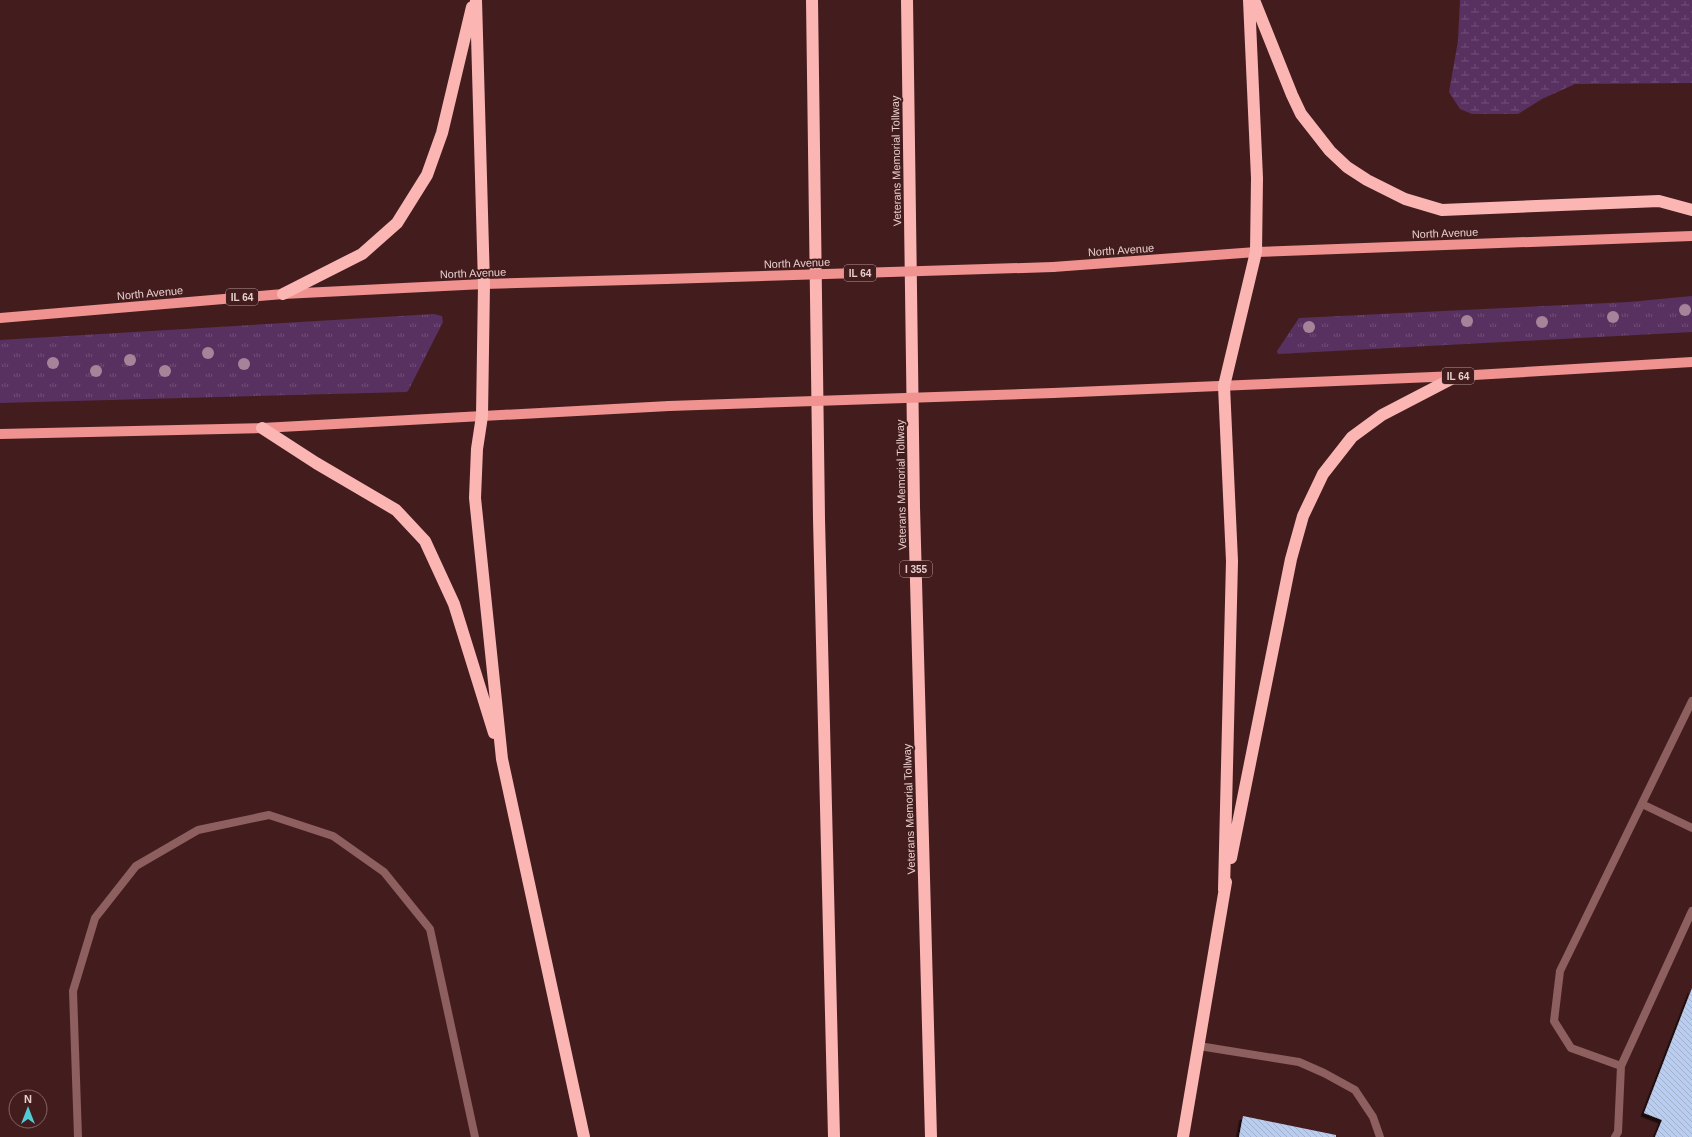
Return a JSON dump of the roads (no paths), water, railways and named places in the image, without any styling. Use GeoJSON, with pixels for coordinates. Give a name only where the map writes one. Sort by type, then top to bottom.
{"type":"FeatureCollection","features":[{"type":"Feature","properties":{"kind":"highway"},"geometry":{"type":"LineString","coordinates":[[475,0],[484,284],[482,416],[476,449],[474,498],[502,759]]}},
{"type":"Feature","properties":{"kind":"highway"},"geometry":{"type":"LineString","coordinates":[[283,294],[362,254],[397,223],[427,175],[442,133],[475,0]]}},
{"type":"Feature","properties":{"kind":"highway"},"geometry":{"type":"LineString","coordinates":[[812,0],[819,503],[834,1137]]}},
{"type":"Feature","properties":{"kind":"highway","name":"Veterans Memorial Tollway"},"geometry":{"type":"LineString","coordinates":[[908,0],[914,507],[931,1137]]}},
{"type":"Feature","properties":{"kind":"highway"},"geometry":{"type":"LineString","coordinates":[[1224,890],[1232,561],[1224,386],[1256,252],[1257,178],[1249,0]]}},
{"type":"Feature","properties":{"kind":"highway"},"geometry":{"type":"LineString","coordinates":[[1254,0],[1300,114],[1330,151],[1347,167],[1367,180],[1405,199],[1442,210],[1659,201],[1692,210]]}},
{"type":"Feature","properties":{"kind":"highway"},"geometry":{"type":"LineString","coordinates":[[1183,1137],[1224,890],[1291,559],[1303,516],[1323,474],[1352,437],[1382,415],[1457,376]]}},
{"type":"Feature","properties":{"kind":"highway"},"geometry":{"type":"LineString","coordinates":[[262,428],[316,464],[396,510],[425,540],[454,604],[502,759],[584,1137]]}},
{"type":"Feature","properties":{"kind":"main road","name":"North Avenue"},"geometry":{"type":"LineString","coordinates":[[0,318],[283,294],[484,284],[1053,267],[1256,252],[1692,236]]}},
{"type":"Feature","properties":{"kind":"main road","name":"IL 64"},"geometry":{"type":"LineString","coordinates":[[0,434],[262,428],[669,406],[1053,393],[1457,376],[1692,362]]}},
{"type":"Feature","properties":{"kind":"lane"},"geometry":{"type":"LineString","coordinates":[[1620,1066],[1571,1048],[1554,1022],[1560,971],[1692,701]]}},
{"type":"Feature","properties":{"kind":"lane"},"geometry":{"type":"LineString","coordinates":[[1642,804],[1692,828]]}},
{"type":"Feature","properties":{"kind":"lane"},"geometry":{"type":"LineString","coordinates":[[78,1137],[73,990],[94,918],[136,866],[198,830],[269,815],[333,836],[384,872],[430,929],[475,1137]]}},
{"type":"Feature","properties":{"kind":"lane"},"geometry":{"type":"LineString","coordinates":[[1615,1137],[1618,1132],[1620,1066],[1692,911]]}},
{"type":"Feature","properties":{"kind":"lane"},"geometry":{"type":"LineString","coordinates":[[1199,1046],[1299,1062],[1324,1072],[1355,1090],[1373,1117],[1380,1137]]}}]}
